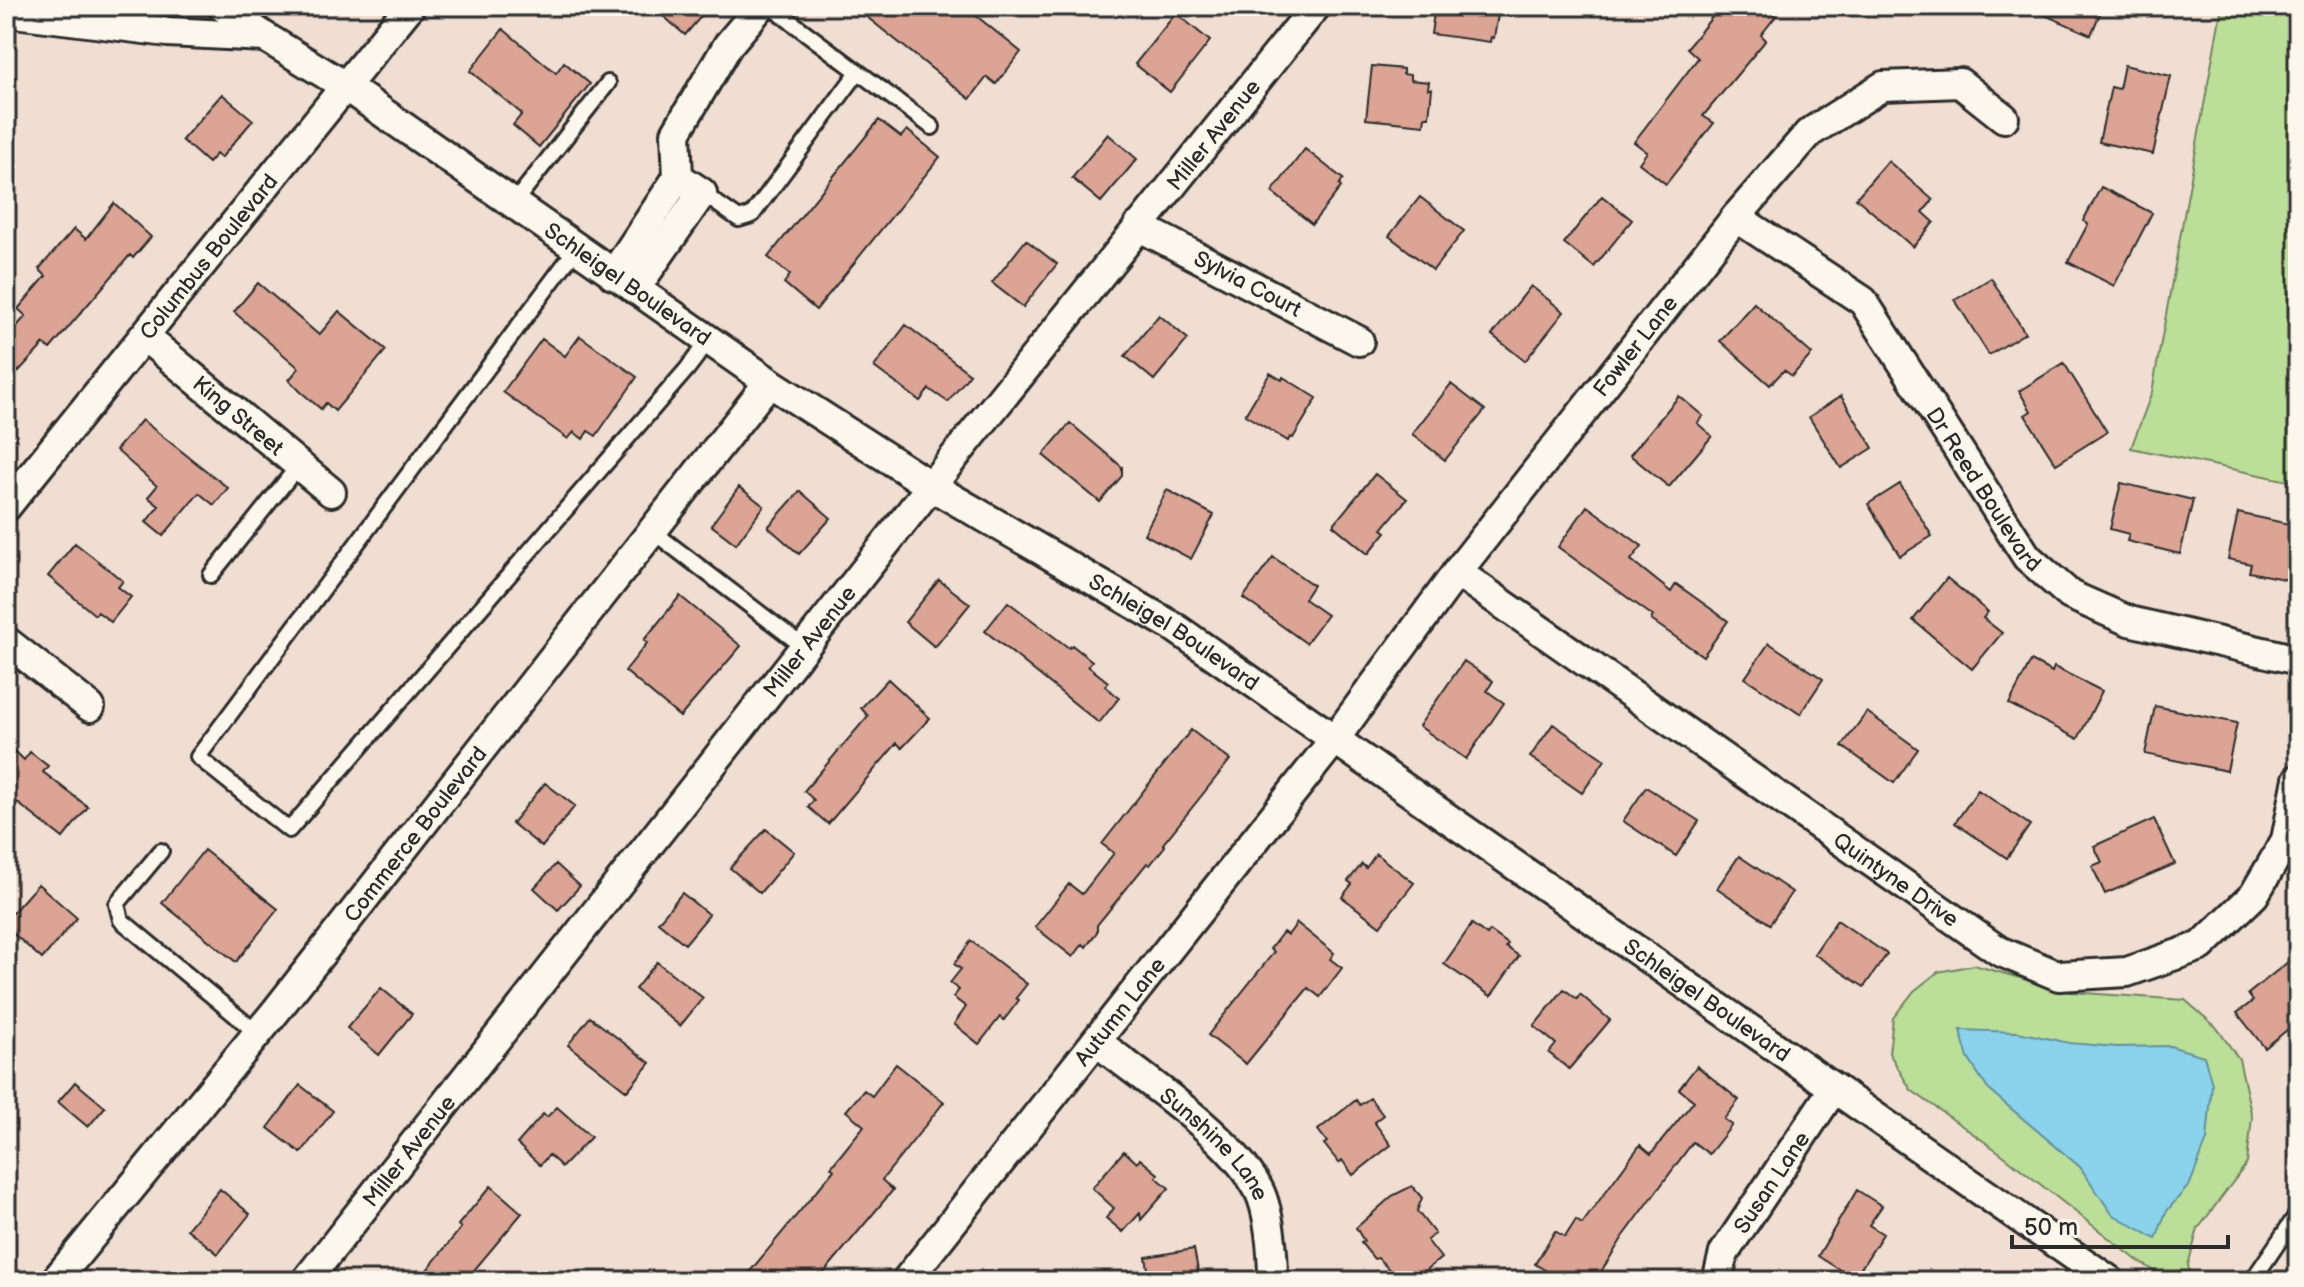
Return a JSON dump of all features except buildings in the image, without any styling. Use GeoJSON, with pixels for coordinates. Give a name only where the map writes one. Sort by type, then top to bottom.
{"type":"FeatureCollection","features":[{"type":"Feature","properties":{"kind":"street","name":"Schleigel Boulevard"},"geometry":{"type":"LineString","coordinates":[[222,6],[265,37],[345,86],[769,382],[931,486],[1174,627],[2110,1281]]}},
{"type":"Feature","properties":{"kind":"street","name":"Columbus Boulevard"},"geometry":{"type":"LineString","coordinates":[[6,507],[410,6]]}},
{"type":"Feature","properties":{"kind":"street"},"geometry":{"type":"LineString","coordinates":[[624,282],[678,177],[676,133],[728,45],[761,6]]}},
{"type":"Feature","properties":{"kind":"street","name":"Miller Avenue"},"geometry":{"type":"LineString","coordinates":[[306,1281],[931,486],[1316,6]]}},
{"type":"Feature","properties":{"kind":"street"},"geometry":{"type":"LineString","coordinates":[[6,12],[168,32],[265,37]]}},
{"type":"Feature","properties":{"kind":"street","name":"Fowler Lane"},"geometry":{"type":"LineString","coordinates":[[1334,740],[1457,572],[1736,217],[1809,133],[1883,86],[1960,83],[2004,118]]}},
{"type":"Feature","properties":{"kind":"street"},"geometry":{"type":"LineString","coordinates":[[624,282],[702,193],[678,177]]}},
{"type":"Feature","properties":{"kind":"street","name":"Dr Reed Boulevard"},"geometry":{"type":"LineString","coordinates":[[1736,217],[1863,301],[2027,557],[2070,595],[2129,621],[2298,660]]}},
{"type":"Feature","properties":{"kind":"street","name":"Sylvia Court"},"geometry":{"type":"LineString","coordinates":[[1138,226],[1359,341]]}},
{"type":"Feature","properties":{"kind":"street","name":"King Street"},"geometry":{"type":"LineString","coordinates":[[145,337],[331,492]]}},
{"type":"Feature","properties":{"kind":"street","name":"Commerce Boulevard"},"geometry":{"type":"LineString","coordinates":[[55,1281],[257,1033],[769,382]]}},
{"type":"Feature","properties":{"kind":"street","name":"Quintyne Drive"},"geometry":{"type":"LineString","coordinates":[[1457,572],[1999,951],[2059,976],[2127,972],[2201,946],[2254,895],[2286,840],[2298,779]]}},
{"type":"Feature","properties":{"kind":"street"},"geometry":{"type":"LineString","coordinates":[[6,641],[90,707]]}},
{"type":"Feature","properties":{"kind":"street","name":"Autumn Lane"},"geometry":{"type":"LineString","coordinates":[[906,1281],[1334,740]]}},
{"type":"Feature","properties":{"kind":"street","name":"Sunshine Lane"},"geometry":{"type":"LineString","coordinates":[[1096,1041],[1221,1141],[1257,1186],[1273,1246],[1273,1281]]}},
{"type":"Feature","properties":{"kind":"street","name":"Susan Lane"},"geometry":{"type":"LineString","coordinates":[[1717,1281],[1724,1253],[1834,1088]]}},
{"type":"Feature","properties":{"kind":"lane"},"geometry":{"type":"LineString","coordinates":[[770,6],[932,127]]}},
{"type":"Feature","properties":{"kind":"lane"},"geometry":{"type":"LineString","coordinates":[[702,193],[739,219],[752,215],[858,72]]}},
{"type":"Feature","properties":{"kind":"lane"},"geometry":{"type":"LineString","coordinates":[[513,204],[608,83]]}},
{"type":"Feature","properties":{"kind":"lane"},"geometry":{"type":"LineString","coordinates":[[576,249],[198,757],[289,830],[709,340]]}},
{"type":"Feature","properties":{"kind":"lane"},"geometry":{"type":"LineString","coordinates":[[211,575],[299,465]]}},
{"type":"Feature","properties":{"kind":"lane"},"geometry":{"type":"LineString","coordinates":[[651,530],[804,647]]}},
{"type":"Feature","properties":{"kind":"lane"},"geometry":{"type":"LineString","coordinates":[[161,851],[117,904],[121,920],[257,1033]]}},
{"type":"Feature","properties":{"kind":"lane"},"geometry":{"type":"LineString","coordinates":[[2252,1281],[2298,1213]]}},
{"type":"Feature","properties":{"kind":"green space"},"geometry":{"type":"Polygon","coordinates":[[[2222,6],[2298,6],[2298,483],[2131,448],[2152,392],[2222,6]]]}},
{"type":"Feature","properties":{"kind":"green space"},"geometry":{"type":"Polygon","coordinates":[[[1974,965],[2070,992],[2185,1000],[2216,1027],[2239,1059],[2252,1117],[2247,1163],[2198,1229],[2188,1265],[2191,1281],[2172,1281],[2138,1261],[1999,1152],[1911,1090],[1889,1053],[1893,1018],[1914,991],[1938,972],[1974,965]]]}},
{"type":"Feature","properties":{"kind":"water"},"geometry":{"type":"Polygon","coordinates":[[[1960,1030],[2018,1032],[2069,1043],[2117,1047],[2170,1046],[2204,1056],[2212,1084],[2207,1140],[2190,1184],[2166,1212],[2156,1239],[2112,1214],[2080,1167],[1988,1089],[1968,1058],[1960,1030]]]}}]}
